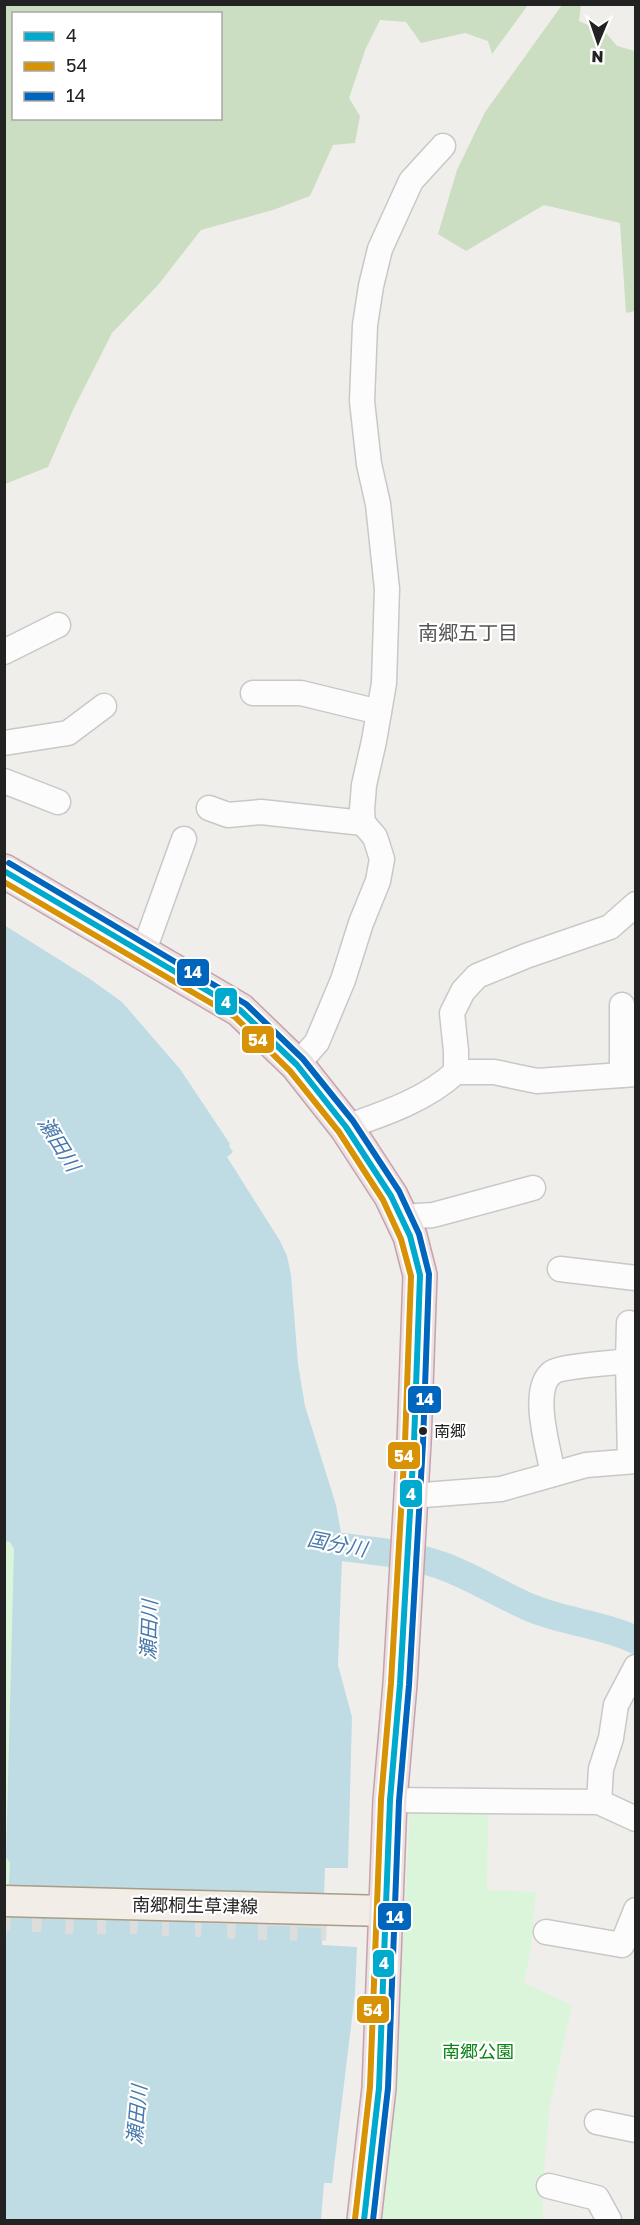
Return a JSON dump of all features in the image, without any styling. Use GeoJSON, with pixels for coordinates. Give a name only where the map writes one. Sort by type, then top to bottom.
{"type":"FeatureCollection","features":[{"type":"Feature","properties":{"kind":"highway"},"geometry":{"type":"LineString","coordinates":[[4,871],[240,1010],[297,1065],[346,1127],[391,1196],[410,1236],[420,1275],[411,1497],[400,1684],[390,1800],[379,2088],[364,2220]]}},
{"type":"Feature","properties":{"kind":"main road","name":"南郷桐生草津線"},"geometry":{"type":"LineString","coordinates":[[4,1901],[386,1911]]}},
{"type":"Feature","properties":{"kind":"street"},"geometry":{"type":"LineString","coordinates":[[297,1065],[317,1042],[343,980],[361,923],[378,881],[382,859],[375,837],[363,824],[362,810],[364,785],[384,683],[387,589],[378,504],[369,464],[362,401],[365,325],[380,249],[411,181],[443,147]]}},
{"type":"Feature","properties":{"kind":"street"},"geometry":{"type":"LineString","coordinates":[[4,652],[58,625]]}},
{"type":"Feature","properties":{"kind":"street"},"geometry":{"type":"LineString","coordinates":[[253,693],[301,693],[379,712]]}},
{"type":"Feature","properties":{"kind":"street"},"geometry":{"type":"LineString","coordinates":[[4,743],[68,733],[104,706]]}},
{"type":"Feature","properties":{"kind":"street"},"geometry":{"type":"LineString","coordinates":[[4,781],[58,802]]}},
{"type":"Feature","properties":{"kind":"street"},"geometry":{"type":"LineString","coordinates":[[209,808],[228,815],[261,812],[363,824]]}},
{"type":"Feature","properties":{"kind":"street"},"geometry":{"type":"LineString","coordinates":[[143,953],[184,839]]}},
{"type":"Feature","properties":{"kind":"street"},"geometry":{"type":"LineString","coordinates":[[456,1072],[452,1013],[463,991],[477,976],[526,956],[610,927],[636,904]]}},
{"type":"Feature","properties":{"kind":"street"},"geometry":{"type":"LineString","coordinates":[[346,1127],[415,1099],[442,1085],[456,1072],[494,1072],[537,1082],[629,1075],[622,1005]]}},
{"type":"Feature","properties":{"kind":"street"},"geometry":{"type":"LineString","coordinates":[[401,1217],[433,1215],[533,1188]]}},
{"type":"Feature","properties":{"kind":"street"},"geometry":{"type":"LineString","coordinates":[[560,1269],[636,1278]]}},
{"type":"Feature","properties":{"kind":"street"},"geometry":{"type":"LineString","coordinates":[[411,1497],[501,1489],[586,1465],[633,1461],[628,1361],[629,1323]]}},
{"type":"Feature","properties":{"kind":"street"},"geometry":{"type":"LineString","coordinates":[[553,1474],[541,1405],[544,1382],[555,1370],[628,1361]]}},
{"type":"Feature","properties":{"kind":"street"},"geometry":{"type":"LineString","coordinates":[[599,1802],[601,1769],[611,1738],[616,1705],[636,1667]]}},
{"type":"Feature","properties":{"kind":"street"},"geometry":{"type":"LineString","coordinates":[[390,1800],[599,1802],[636,1819]]}},
{"type":"Feature","properties":{"kind":"street"},"geometry":{"type":"LineString","coordinates":[[546,1932],[622,1945],[636,1910]]}},
{"type":"Feature","properties":{"kind":"street"},"geometry":{"type":"LineString","coordinates":[[597,2122],[636,2130]]}},
{"type":"Feature","properties":{"kind":"street"},"geometry":{"type":"LineString","coordinates":[[549,2186],[597,2198],[609,2220]]}},
{"type":"Feature","properties":{"kind":"green space"},"geometry":{"type":"Polygon","coordinates":[[[5,4],[528,4],[492,54],[488,41],[465,33],[421,43],[406,22],[380,20],[366,48],[349,98],[360,116],[355,143],[333,145],[310,196],[273,210],[201,230],[158,285],[112,333],[73,410],[48,467],[5,484],[5,4]]]}},
{"type":"Feature","properties":{"kind":"green space"},"geometry":{"type":"Polygon","coordinates":[[[562,5],[581,5],[579,21],[606,33],[617,46],[635,51],[635,311],[626,313],[620,223],[544,205],[466,251],[438,234],[457,170],[485,112],[562,5]]]}},
{"type":"Feature","properties":{"kind":"green space"},"geometry":{"type":"Polygon","coordinates":[[[5,1541],[10,1541],[14,1549],[6,1857],[10,1863],[9,1889],[5,1888],[5,1541]]]}},
{"type":"Feature","properties":{"kind":"green space","name":"南郷公園"},"geometry":{"type":"Polygon","coordinates":[[[410,1804],[488,1805],[487,1890],[536,1892],[531,1947],[524,1983],[572,2005],[549,2110],[542,2196],[543,2220],[380,2220],[398,2012],[410,1804]]]}},
{"type":"Feature","properties":{"kind":"water","name":"瀬田川"},"geometry":{"type":"Polygon","coordinates":[[[4,925],[122,1002],[180,1069],[230,1144],[233,1152],[227,1157],[287,1256],[291,1275],[298,1364],[305,1406],[336,1505],[342,1538],[378,1544],[379,1561],[342,1559],[338,1665],[352,1717],[348,1868],[325,1868],[322,1945],[357,1947],[355,1993],[332,2183],[324,2183],[321,2220],[5,2220],[4,1977],[10,1863],[6,1857],[14,1549],[10,1542],[4,1541],[4,925]]]}},
{"type":"Feature","properties":{"kind":"pier"},"geometry":{"type":"Polygon","coordinates":[[[5,1889],[328,1899],[326,1941],[321,1940],[321,1928],[298,1927],[297,1941],[290,1940],[290,1926],[267,1926],[267,1940],[258,1940],[258,1924],[236,1924],[235,1939],[227,1938],[227,1924],[202,1923],[201,1937],[195,1937],[195,1922],[169,1922],[169,1936],[162,1936],[162,1922],[138,1921],[137,1934],[130,1934],[130,1921],[106,1920],[106,1934],[97,1934],[97,1920],[74,1919],[73,1934],[65,1934],[66,1918],[42,1917],[41,1932],[32,1932],[32,1918],[11,1917],[10,1931],[5,1931],[5,1889]]]}},
{"type":"Feature","properties":{"kind":"waterway","name":"国分川"},"geometry":{"type":"LineString","coordinates":[[342,1547],[392,1553],[428,1561],[452,1569],[531,1608],[610,1630],[636,1640]]}},
{"type":"Feature","properties":{"kind":"transit line","name":"14"},"geometry":{"type":"LineString","coordinates":[[9,863],[246,1004],[303,1059],[353,1121],[399,1191],[419,1234],[429,1274],[423,1443],[409,1685],[399,1801],[388,2088],[373,2220]]}},
{"type":"Feature","properties":{"kind":"transit line","name":"4"},"geometry":{"type":"LineString","coordinates":[[4,871],[240,1010],[297,1065],[346,1127],[391,1196],[410,1236],[420,1275],[414,1443],[400,1684],[390,1800],[379,2088],[364,2220]]}},
{"type":"Feature","properties":{"kind":"transit line","name":"54"},"geometry":{"type":"LineString","coordinates":[[4,882],[235,1017],[290,1071],[339,1132],[383,1200],[401,1239],[411,1276],[405,1443],[391,1683],[381,1800],[370,2087],[355,2219]]}},
{"type":"Feature","properties":{"kind":"place","name":"南郷"},"geometry":{"type":"Point","coordinates":[423,1431]}},
{"type":"Feature","properties":{"kind":"district","name":"南郷五丁目"},"geometry":{"type":"Point","coordinates":[468,633]}}]}
